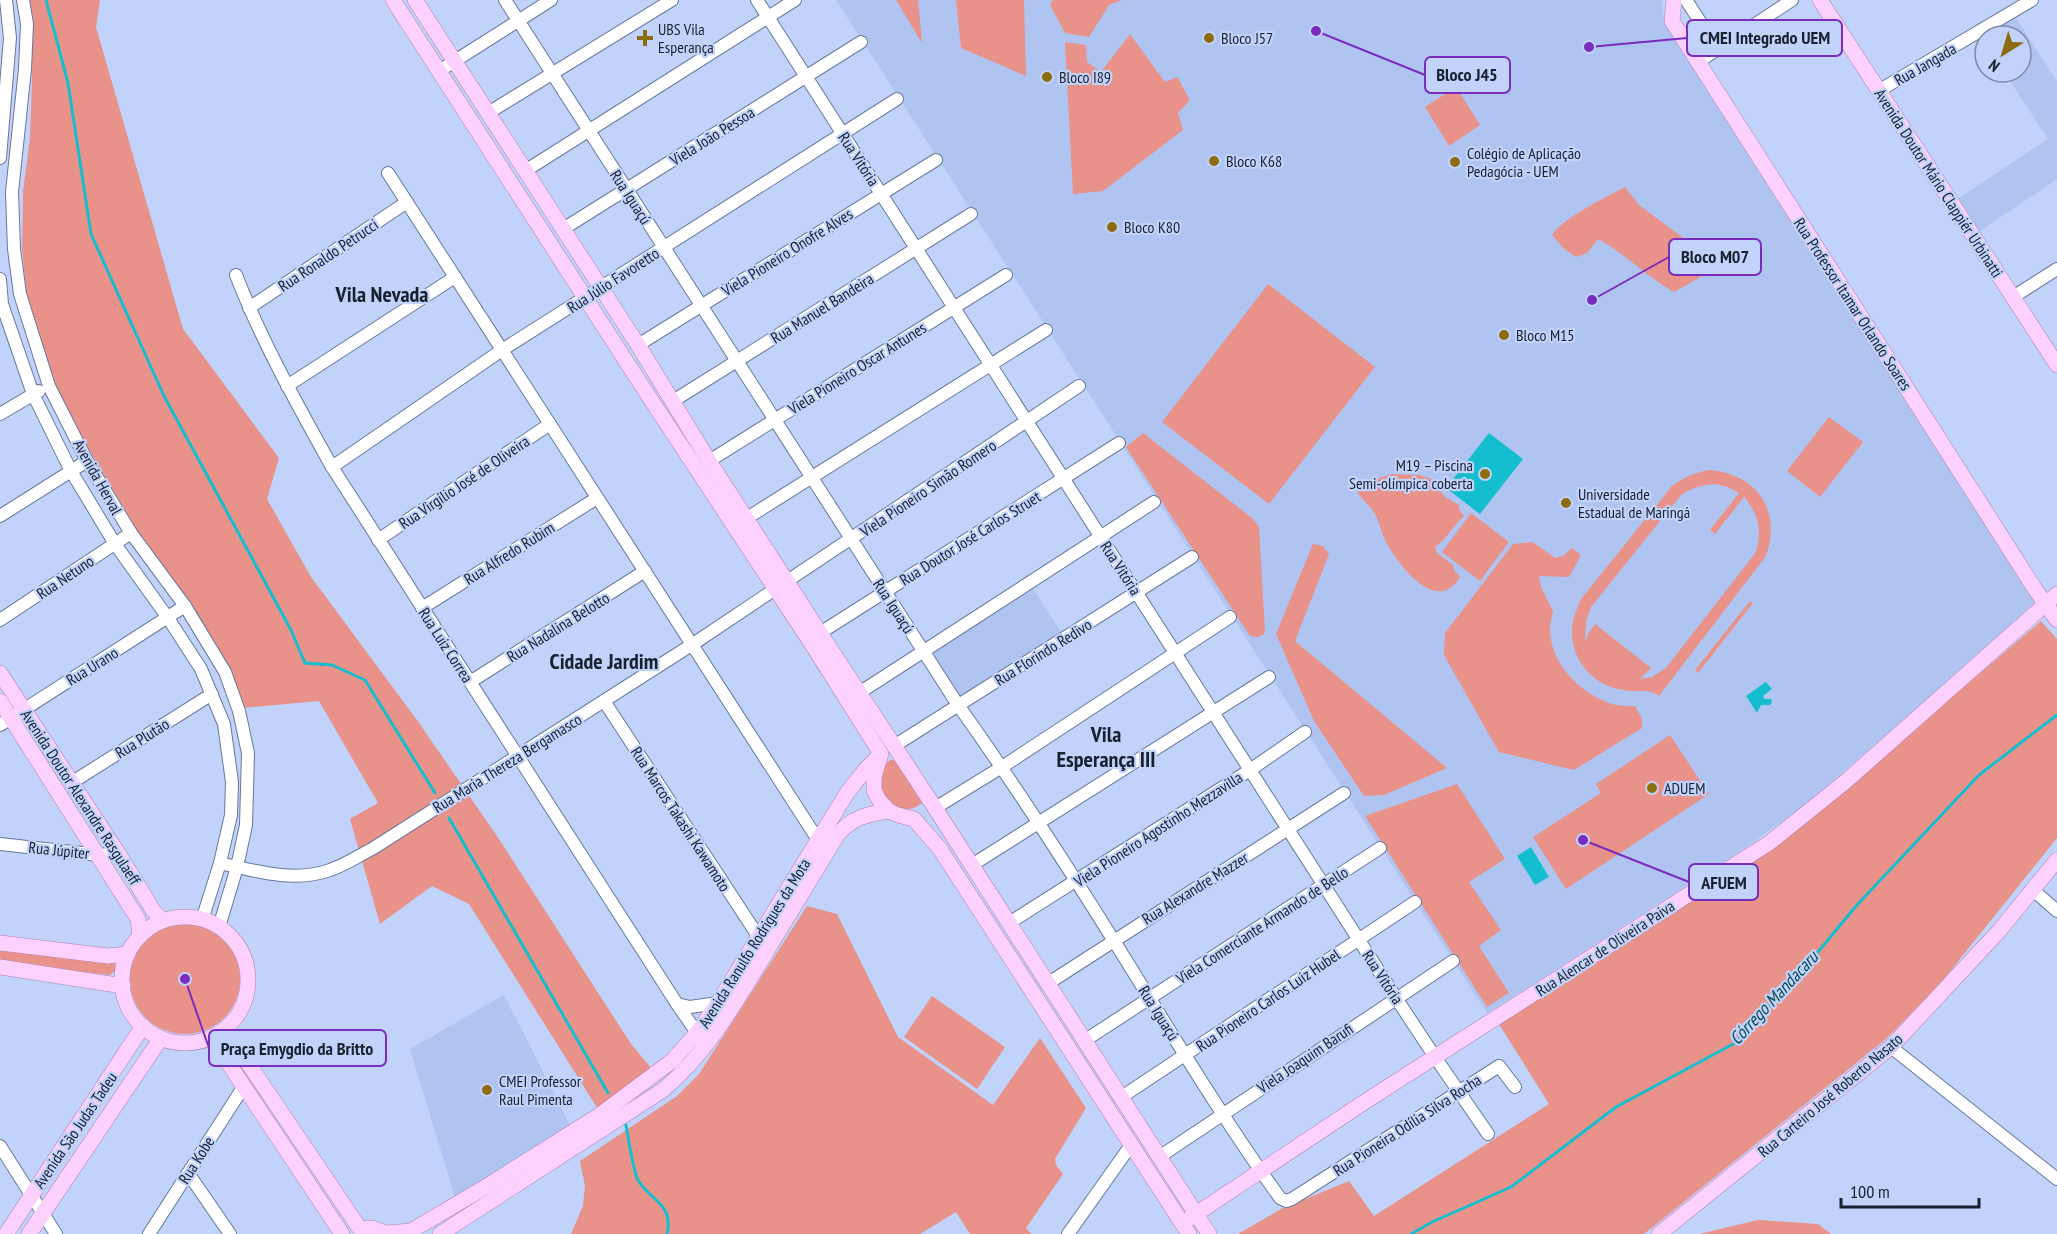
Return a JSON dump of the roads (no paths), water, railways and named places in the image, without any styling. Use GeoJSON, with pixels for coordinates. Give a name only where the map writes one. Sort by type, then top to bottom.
{"type":"FeatureCollection","features":[{"type":"Feature","properties":{"kind":"main road"},"geometry":{"type":"LineString","coordinates":[[393,0],[585,298],[781,584],[887,750],[935,808],[1209,1234]]}},
{"type":"Feature","properties":{"kind":"main road"},"geometry":{"type":"LineString","coordinates":[[415,0],[638,345],[747,519],[781,584],[820,633],[859,693],[887,750]]}},
{"type":"Feature","properties":{"kind":"main road","name":"Rua Professor Itamar Orlando Soares"},"geometry":{"type":"LineString","coordinates":[[1674,0],[1672,21],[2045,604]]}},
{"type":"Feature","properties":{"kind":"main road","name":"Avenida Doutor Mário Clappiér Urbinatti"},"geometry":{"type":"LineString","coordinates":[[1820,0],[2057,365]]}},
{"type":"Feature","properties":{"kind":"main road","name":"Rua Alencar de Oliveira Paiva"},"geometry":{"type":"LineString","coordinates":[[1186,1229],[1196,1214],[1366,1101],[1769,843],[1845,782],[2057,594]]}},
{"type":"Feature","properties":{"kind":"main road"},"geometry":{"type":"LineString","coordinates":[[2045,604],[2057,620]]}},
{"type":"Feature","properties":{"kind":"main road","name":"Avenida Doutor Alexandre Rasgulaeff"},"geometry":{"type":"LineString","coordinates":[[0,673],[12,717],[71,783],[162,921]]}},
{"type":"Feature","properties":{"kind":"main road","name":"Avenida Doutor Alexandre Rasgulaeff"},"geometry":{"type":"LineString","coordinates":[[0,700],[138,919],[140,936]]}},
{"type":"Feature","properties":{"kind":"main road"},"geometry":{"type":"LineString","coordinates":[[887,750],[874,777],[874,790],[879,800],[889,811],[914,819],[940,849],[1186,1229]]}},
{"type":"Feature","properties":{"kind":"main road","name":"Avenida Ranulfo Rodrigues da Mota"},"geometry":{"type":"LineString","coordinates":[[388,1234],[411,1231],[487,1186],[601,1114],[664,1067],[696,1034],[718,1003],[847,794],[866,769],[887,750]]}},
{"type":"Feature","properties":{"kind":"main road"},"geometry":{"type":"LineString","coordinates":[[914,819],[935,808]]}},
{"type":"Feature","properties":{"kind":"main road","name":"Avenida Ranulfo Rodrigues da Mota"},"geometry":{"type":"LineString","coordinates":[[441,1234],[663,1090],[682,1074],[708,1046],[729,1014],[838,834],[856,818],[889,811]]}},
{"type":"Feature","properties":{"kind":"main road","name":"Rua Carteiro José Roberto Nasato"},"geometry":{"type":"LineString","coordinates":[[1659,1234],[1892,1047],[1944,993],[2057,860]]}},
{"type":"Feature","properties":{"kind":"main road"},"geometry":{"type":"LineString","coordinates":[[180,917],[202,920],[219,927],[239,947],[244,957],[248,979],[240,1011],[225,1029],[211,1037],[191,1042],[161,1038],[143,1026],[129,1008],[123,986],[124,966],[128,954],[140,936],[150,927],[162,921],[180,917]]}},
{"type":"Feature","properties":{"kind":"main road"},"geometry":{"type":"LineString","coordinates":[[0,943],[108,956],[128,954]]}},
{"type":"Feature","properties":{"kind":"main road"},"geometry":{"type":"LineString","coordinates":[[0,967],[123,986]]}},
{"type":"Feature","properties":{"kind":"main road","name":"Avenida São Judas Tadeu"},"geometry":{"type":"LineString","coordinates":[[6,1234],[143,1026]]}},
{"type":"Feature","properties":{"kind":"main road"},"geometry":{"type":"LineString","coordinates":[[225,1029],[356,1232],[372,1228],[388,1234]]}},
{"type":"Feature","properties":{"kind":"main road"},"geometry":{"type":"LineString","coordinates":[[211,1037],[342,1234]]}},
{"type":"Feature","properties":{"kind":"main road","name":"Avenida São Judas Tadeu"},"geometry":{"type":"LineString","coordinates":[[29,1234],[161,1038]]}},
{"type":"Feature","properties":{"kind":"street"},"geometry":{"type":"LineString","coordinates":[[0,158],[3,83],[10,38],[6,0]]}},
{"type":"Feature","properties":{"kind":"street","name":"Avenida Herval"},"geometry":{"type":"LineString","coordinates":[[23,0],[27,24],[25,69],[12,192],[14,249],[20,294],[49,386],[87,461],[131,534],[185,606],[225,672],[239,711],[248,753],[246,825],[237,867],[219,927]]}},
{"type":"Feature","properties":{"kind":"street","name":"Rua Iguaçú"},"geometry":{"type":"LineString","coordinates":[[505,0],[884,592],[958,705],[1002,767],[1261,1172],[1280,1198],[1286,1201],[1292,1199]]}},
{"type":"Feature","properties":{"kind":"street"},"geometry":{"type":"LineString","coordinates":[[439,71],[551,0]]}},
{"type":"Feature","properties":{"kind":"street"},"geometry":{"type":"LineString","coordinates":[[488,113],[672,0]]}},
{"type":"Feature","properties":{"kind":"street","name":"Rua Vitória"},"geometry":{"type":"LineString","coordinates":[[757,0],[1396,998],[1488,1134]]}},
{"type":"Feature","properties":{"kind":"street"},"geometry":{"type":"LineString","coordinates":[[525,171],[795,0]]}},
{"type":"Feature","properties":{"kind":"street"},"geometry":{"type":"LineString","coordinates":[[1686,0],[1719,50]]}},
{"type":"Feature","properties":{"kind":"street"},"geometry":{"type":"LineString","coordinates":[[1698,62],[1791,0]]}},
{"type":"Feature","properties":{"kind":"street","name":"Rua Jangada"},"geometry":{"type":"LineString","coordinates":[[1880,90],[2032,0]]}},
{"type":"Feature","properties":{"kind":"street","name":"Viela João Pessoa"},"geometry":{"type":"LineString","coordinates":[[563,229],[861,42]]}},
{"type":"Feature","properties":{"kind":"street"},"geometry":{"type":"LineString","coordinates":[[3,83],[25,69]]}},
{"type":"Feature","properties":{"kind":"street","name":"Rua Júlio Favoretto"},"geometry":{"type":"LineString","coordinates":[[332,467],[502,350],[897,99]]}},
{"type":"Feature","properties":{"kind":"street","name":"Viela Pioneiro Onofre Alves"},"geometry":{"type":"LineString","coordinates":[[638,345],[936,160]]}},
{"type":"Feature","properties":{"kind":"street"},"geometry":{"type":"LineString","coordinates":[[388,173],[818,840]]}},
{"type":"Feature","properties":{"kind":"street"},"geometry":{"type":"LineString","coordinates":[[0,200],[12,192]]}},
{"type":"Feature","properties":{"kind":"street","name":"Rua Ronaldo Petrucci"},"geometry":{"type":"LineString","coordinates":[[249,308],[407,202]]}},
{"type":"Feature","properties":{"kind":"street","name":"Rua Manuel Bandeira"},"geometry":{"type":"LineString","coordinates":[[673,402],[971,214]]}},
{"type":"Feature","properties":{"kind":"street"},"geometry":{"type":"LineString","coordinates":[[2013,297],[2057,269]]}},
{"type":"Feature","properties":{"kind":"street","name":"Rua Luiz Correa"},"geometry":{"type":"LineString","coordinates":[[236,275],[249,308],[287,386],[332,467],[696,1034],[708,1046]]}},
{"type":"Feature","properties":{"kind":"street","name":"Viela Pioneiro Oscar Antunes"},"geometry":{"type":"LineString","coordinates":[[709,460],[1006,276]]}},
{"type":"Feature","properties":{"kind":"street"},"geometry":{"type":"LineString","coordinates":[[287,386],[455,277]]}},
{"type":"Feature","properties":{"kind":"street","name":"Avenida Herval"},"geometry":{"type":"LineString","coordinates":[[0,279],[1,305],[33,394],[71,471],[115,544],[201,669],[224,724],[232,782],[231,815],[220,863],[202,920]]}},
{"type":"Feature","properties":{"kind":"street"},"geometry":{"type":"LineString","coordinates":[[1,305],[20,294]]}},
{"type":"Feature","properties":{"kind":"street"},"geometry":{"type":"LineString","coordinates":[[747,519],[1046,330]]}},
{"type":"Feature","properties":{"kind":"street"},"geometry":{"type":"LineString","coordinates":[[0,414],[49,386]]}},
{"type":"Feature","properties":{"kind":"street","name":"Viela Pioneiro Simão Romero"},"geometry":{"type":"LineString","coordinates":[[781,584],[1079,386]]}},
{"type":"Feature","properties":{"kind":"street","name":"Rua Virgílio José de Oliveira"},"geometry":{"type":"LineString","coordinates":[[378,540],[550,424]]}},
{"type":"Feature","properties":{"kind":"street","name":"Rua Doutor José Carlos Struet"},"geometry":{"type":"LineString","coordinates":[[820,633],[1119,443]]}},
{"type":"Feature","properties":{"kind":"street"},"geometry":{"type":"LineString","coordinates":[[0,516],[87,461]]}},
{"type":"Feature","properties":{"kind":"street","name":"Rua Alfredo Rubim"},"geometry":{"type":"LineString","coordinates":[[422,608],[597,498]]}},
{"type":"Feature","properties":{"kind":"street"},"geometry":{"type":"LineString","coordinates":[[859,693],[1102,538],[1154,502]]}},
{"type":"Feature","properties":{"kind":"street","name":"Rua Netuno"},"geometry":{"type":"LineString","coordinates":[[0,620],[131,534]]}},
{"type":"Feature","properties":{"kind":"street","name":"Rua Florindo Redivo"},"geometry":{"type":"LineString","coordinates":[[887,750],[1192,557]]}},
{"type":"Feature","properties":{"kind":"street","name":"Rua Nadalina Belotto"},"geometry":{"type":"LineString","coordinates":[[470,682],[645,571]]}},
{"type":"Feature","properties":{"kind":"street","name":"Rua Maria Thereza Bergamasco"},"geometry":{"type":"LineString","coordinates":[[220,863],[273,875],[297,876],[331,870],[372,849],[693,644],[781,584]]}},
{"type":"Feature","properties":{"kind":"street","name":"Rua Urano"},"geometry":{"type":"LineString","coordinates":[[12,717],[185,606]]}},
{"type":"Feature","properties":{"kind":"street"},"geometry":{"type":"LineString","coordinates":[[935,808],[1002,767],[1230,616]]}},
{"type":"Feature","properties":{"kind":"street"},"geometry":{"type":"LineString","coordinates":[[972,865],[1269,677]]}},
{"type":"Feature","properties":{"kind":"street","name":"Rua Plutão"},"geometry":{"type":"LineString","coordinates":[[71,783],[212,694]]}},
{"type":"Feature","properties":{"kind":"street","name":"Rua Marcos Takashi Kawamoto"},"geometry":{"type":"LineString","coordinates":[[604,701],[758,936]]}},
{"type":"Feature","properties":{"kind":"street","name":"Viela Pioneiro Agostinho Mezzavilla"},"geometry":{"type":"LineString","coordinates":[[1008,923],[1250,770],[1305,732]]}},
{"type":"Feature","properties":{"kind":"street","name":"Rua Alexandre Mazzer"},"geometry":{"type":"LineString","coordinates":[[1047,984],[1344,793]]}},
{"type":"Feature","properties":{"kind":"street","name":"Rua Júpiter"},"geometry":{"type":"LineString","coordinates":[[0,844],[99,855],[118,853]]}},
{"type":"Feature","properties":{"kind":"street","name":"Viela Comerciante Armando de Bello"},"geometry":{"type":"LineString","coordinates":[[1084,1041],[1380,848]]}},
{"type":"Feature","properties":{"kind":"street"},"geometry":{"type":"LineString","coordinates":[[2033,890],[2057,911]]}},
{"type":"Feature","properties":{"kind":"street","name":"Rua Pioneiro Carlos Luiz Hubel"},"geometry":{"type":"LineString","coordinates":[[1120,1098],[1415,902]]}},
{"type":"Feature","properties":{"kind":"street","name":"Viela Joaquim Barufi"},"geometry":{"type":"LineString","coordinates":[[1159,1157],[1453,961]]}},
{"type":"Feature","properties":{"kind":"street"},"geometry":{"type":"LineString","coordinates":[[677,1004],[690,1006],[718,1003]]}},
{"type":"Feature","properties":{"kind":"street"},"geometry":{"type":"LineString","coordinates":[[1892,1047],[2057,1179]]}},
{"type":"Feature","properties":{"kind":"street","name":"Rua Pioneira Odília Silva Rocha"},"geometry":{"type":"LineString","coordinates":[[1292,1199],[1499,1066],[1515,1087]]}},
{"type":"Feature","properties":{"kind":"street","name":"Rua Kobe"},"geometry":{"type":"LineString","coordinates":[[149,1234],[243,1086]]}},
{"type":"Feature","properties":{"kind":"street"},"geometry":{"type":"LineString","coordinates":[[1068,1234],[1131,1144]]}},
{"type":"Feature","properties":{"kind":"street"},"geometry":{"type":"LineString","coordinates":[[0,1146],[56,1234]]}},
{"type":"Feature","properties":{"kind":"street"},"geometry":{"type":"LineString","coordinates":[[189,1173],[230,1234]]}},
{"type":"Feature","properties":{"kind":"waterway"},"geometry":{"type":"LineString","coordinates":[[46,0],[68,83],[91,234],[164,396],[291,630],[305,663],[332,665],[365,680],[435,793]]}},
{"type":"Feature","properties":{"kind":"waterway","name":"Córrego Mandacaru"},"geometry":{"type":"LineString","coordinates":[[1411,1234],[1432,1222],[1511,1187],[1616,1107],[1735,1043],[1808,964],[1856,906],[1979,775],[2057,715]]}},
{"type":"Feature","properties":{"kind":"waterway"},"geometry":{"type":"LineString","coordinates":[[449,818],[608,1093]]}},
{"type":"Feature","properties":{"kind":"waterway"},"geometry":{"type":"LineString","coordinates":[[626,1125],[636,1175],[643,1187],[664,1209],[667,1215],[667,1234]]}},
{"type":"Feature","properties":{"kind":"place","name":"Bloco J45"},"geometry":{"type":"Point","coordinates":[1316,31]}},
{"type":"Feature","properties":{"kind":"place","name":"UBS Vila Esperança"},"geometry":{"type":"Point","coordinates":[645,38]}},
{"type":"Feature","properties":{"kind":"place","name":"Bloco J57"},"geometry":{"type":"Point","coordinates":[1209,38]}},
{"type":"Feature","properties":{"kind":"place","name":"CMEI Integrado UEM"},"geometry":{"type":"Point","coordinates":[1589,47]}},
{"type":"Feature","properties":{"kind":"place","name":"Bloco I89"},"geometry":{"type":"Point","coordinates":[1047,77]}},
{"type":"Feature","properties":{"kind":"place","name":"Bloco K68"},"geometry":{"type":"Point","coordinates":[1214,161]}},
{"type":"Feature","properties":{"kind":"place","name":"Colégio de Aplicação Pedagócia - UEM"},"geometry":{"type":"Point","coordinates":[1455,162]}},
{"type":"Feature","properties":{"kind":"place","name":"Bloco K80"},"geometry":{"type":"Point","coordinates":[1112,227]}},
{"type":"Feature","properties":{"kind":"place","name":"Bloco M07"},"geometry":{"type":"Point","coordinates":[1592,300]}},
{"type":"Feature","properties":{"kind":"place","name":"Bloco M15"},"geometry":{"type":"Point","coordinates":[1504,335]}},
{"type":"Feature","properties":{"kind":"place","name":"M19 – Piscina Semi-olímpica coberta"},"geometry":{"type":"Point","coordinates":[1485,474]}},
{"type":"Feature","properties":{"kind":"place","name":"Universidade Estadual de Maringá"},"geometry":{"type":"Point","coordinates":[1566,503]}},
{"type":"Feature","properties":{"kind":"place","name":"ADUEM"},"geometry":{"type":"Point","coordinates":[1652,788]}},
{"type":"Feature","properties":{"kind":"place","name":"AFUEM"},"geometry":{"type":"Point","coordinates":[1583,840]}},
{"type":"Feature","properties":{"kind":"place","name":"Praça Emygdio da Britto"},"geometry":{"type":"Point","coordinates":[185,979]}},
{"type":"Feature","properties":{"kind":"place","name":"CMEI Professor Raul Pimenta"},"geometry":{"type":"Point","coordinates":[487,1090]}},
{"type":"Feature","properties":{"kind":"district","name":"Vila Nevada"},"geometry":{"type":"Point","coordinates":[382,294]}},
{"type":"Feature","properties":{"kind":"district","name":"Cidade Jardim"},"geometry":{"type":"Point","coordinates":[604,661]}},
{"type":"Feature","properties":{"kind":"district","name":"Vila Esperança III"},"geometry":{"type":"Point","coordinates":[1106,746]}}]}
